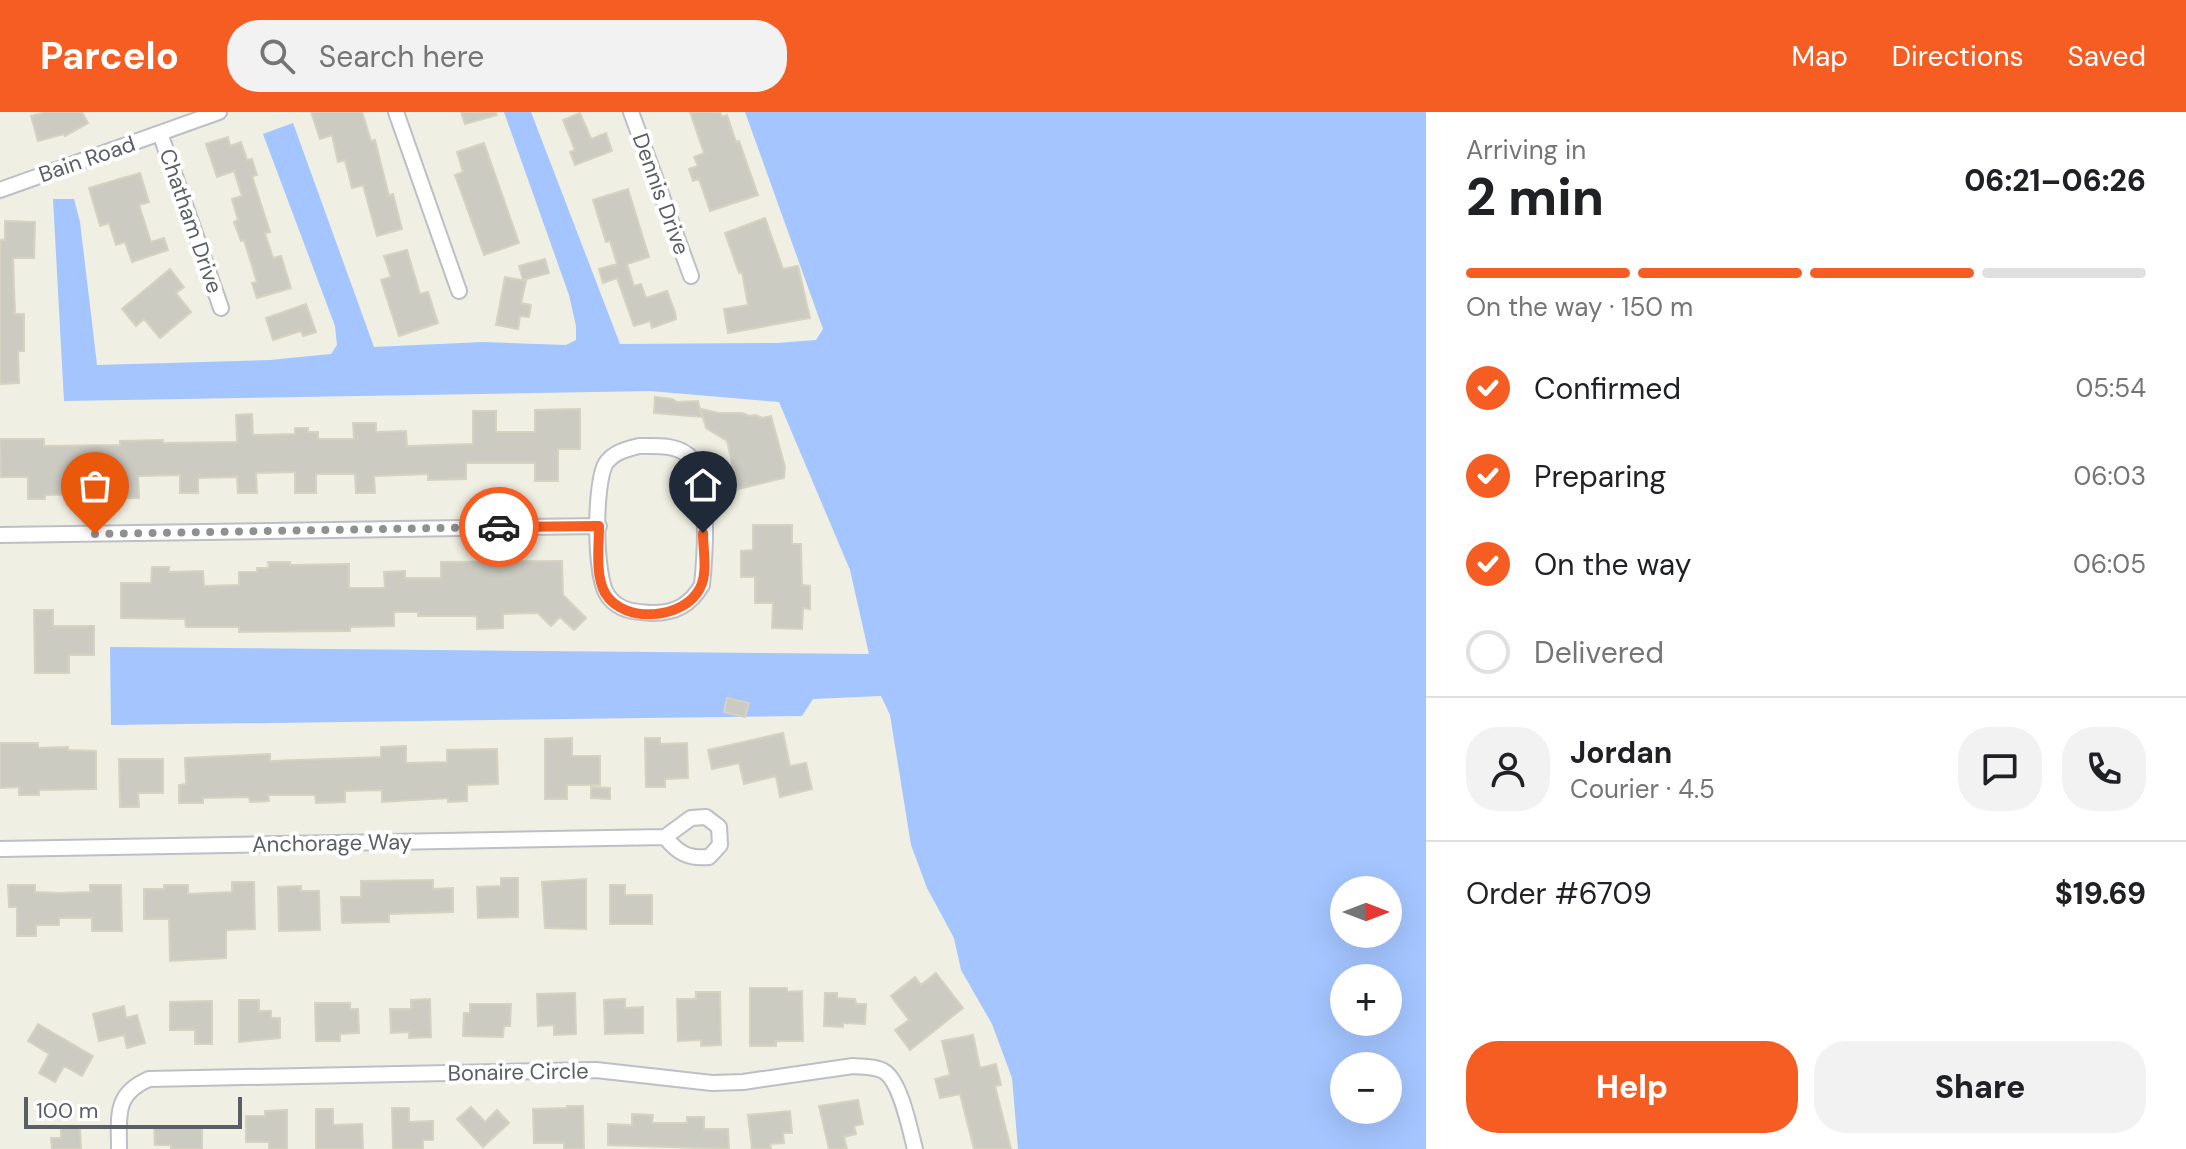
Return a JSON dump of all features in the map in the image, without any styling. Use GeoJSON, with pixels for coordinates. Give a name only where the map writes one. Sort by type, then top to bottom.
{"type":"FeatureCollection","features":[{"type":"Feature","properties":{"kind":"street","name":"Bain Road"},"geometry":{"type":"LineString","coordinates":[[0,190],[219,112]]}},
{"type":"Feature","properties":{"kind":"street"},"geometry":{"type":"LineString","coordinates":[[396,112],[459,291]]}},
{"type":"Feature","properties":{"kind":"street","name":"Dennis Drive"},"geometry":{"type":"LineString","coordinates":[[631,112],[691,276]]}},
{"type":"Feature","properties":{"kind":"street","name":"Chatham Drive"},"geometry":{"type":"LineString","coordinates":[[160,133],[221,308]]}},
{"type":"Feature","properties":{"kind":"street"},"geometry":{"type":"LineString","coordinates":[[639,446],[672,447],[687,454],[698,468],[702,484],[704,569],[702,585],[693,599],[680,609],[664,613],[632,612],[617,606],[606,594],[600,577],[599,526],[600,475],[608,460],[623,450],[639,446]]}},
{"type":"Feature","properties":{"kind":"street"},"geometry":{"type":"LineString","coordinates":[[0,535],[599,526]]}},
{"type":"Feature","properties":{"kind":"street","name":"Anchorage Way"},"geometry":{"type":"LineString","coordinates":[[0,849],[665,837]]}},
{"type":"Feature","properties":{"kind":"street","name":"Bonaire Circle"},"geometry":{"type":"LineString","coordinates":[[119,1149],[119,1112],[124,1097],[135,1085],[149,1079],[596,1070],[712,1083],[743,1082],[853,1066],[885,1072],[896,1086],[915,1149]]}},
{"type":"Feature","properties":{"kind":"water"},"geometry":{"type":"Polygon","coordinates":[[[504,112],[531,112],[620,344],[777,343],[816,340],[823,329],[745,112],[1426,112],[1426,1149],[1018,1149],[1012,1078],[992,1024],[961,970],[954,938],[927,888],[911,845],[890,715],[881,696],[813,699],[802,716],[111,725],[110,647],[869,654],[850,570],[779,402],[650,391],[64,401],[53,199],[74,199],[80,222],[97,365],[270,360],[331,354],[337,345],[335,326],[263,134],[293,123],[374,347],[483,342],[566,345],[576,340],[569,295],[504,112]]]}},
{"type":"Feature","properties":{"kind":"building"},"geometry":{"type":"Polygon","coordinates":[[[46,112],[82,112],[88,123],[65,136],[38,141],[31,116],[46,112]]]}},
{"type":"Feature","properties":{"kind":"building"},"geometry":{"type":"Polygon","coordinates":[[[311,112],[362,112],[371,141],[375,140],[389,196],[393,194],[402,229],[377,236],[363,185],[352,188],[345,160],[338,162],[332,135],[320,139],[311,112]]]}},
{"type":"Feature","properties":{"kind":"building"},"geometry":{"type":"Polygon","coordinates":[[[461,112],[496,112],[497,115],[465,124],[461,112]]]}},
{"type":"Feature","properties":{"kind":"building"},"geometry":{"type":"Polygon","coordinates":[[[690,112],[720,112],[722,117],[727,115],[758,195],[710,211],[699,179],[693,181],[689,169],[698,166],[694,157],[704,153],[690,112]]]}},
{"type":"Feature","properties":{"kind":"building"},"geometry":{"type":"Polygon","coordinates":[[[580,113],[591,139],[606,133],[612,151],[575,165],[570,152],[575,150],[563,120],[580,113]]]}},
{"type":"Feature","properties":{"kind":"building"},"geometry":{"type":"Polygon","coordinates":[[[228,137],[230,146],[241,142],[247,160],[252,159],[257,175],[252,176],[270,232],[265,233],[273,258],[281,256],[291,288],[257,298],[252,283],[257,282],[244,240],[241,241],[234,222],[238,220],[232,199],[242,196],[234,171],[217,177],[206,144],[228,137]]]}},
{"type":"Feature","properties":{"kind":"building"},"geometry":{"type":"Polygon","coordinates":[[[484,143],[519,243],[484,255],[455,175],[463,172],[457,152],[484,143]]]}},
{"type":"Feature","properties":{"kind":"building"},"geometry":{"type":"Polygon","coordinates":[[[140,173],[149,202],[139,205],[151,242],[164,238],[168,250],[132,262],[125,242],[116,245],[109,223],[100,226],[89,188],[140,173]]]}},
{"type":"Feature","properties":{"kind":"building"},"geometry":{"type":"Polygon","coordinates":[[[628,189],[649,257],[627,264],[634,286],[641,284],[646,298],[667,291],[675,312],[676,319],[652,328],[650,321],[634,326],[617,278],[603,283],[599,269],[617,264],[610,241],[606,242],[593,200],[628,189]]]}},
{"type":"Feature","properties":{"kind":"building"},"geometry":{"type":"Polygon","coordinates":[[[765,218],[783,269],[798,266],[810,318],[728,333],[724,309],[748,305],[742,272],[739,273],[725,233],[765,218]]]}},
{"type":"Feature","properties":{"kind":"building"},"geometry":{"type":"Polygon","coordinates":[[[5,221],[35,222],[34,258],[13,258],[15,314],[24,314],[24,351],[18,351],[19,383],[0,384],[0,240],[5,240],[5,221]]]}},
{"type":"Feature","properties":{"kind":"building"},"geometry":{"type":"Polygon","coordinates":[[[407,250],[420,294],[428,292],[438,323],[399,336],[381,280],[391,277],[384,256],[407,250]]]}},
{"type":"Feature","properties":{"kind":"building"},"geometry":{"type":"Polygon","coordinates":[[[545,259],[549,273],[523,280],[519,266],[545,259]]]}},
{"type":"Feature","properties":{"kind":"building"},"geometry":{"type":"Polygon","coordinates":[[[170,269],[184,287],[176,293],[191,312],[160,338],[144,319],[136,326],[122,309],[170,269]]]}},
{"type":"Feature","properties":{"kind":"building"},"geometry":{"type":"Polygon","coordinates":[[[505,277],[526,281],[521,303],[531,305],[529,317],[520,316],[518,329],[496,325],[505,277]]]}},
{"type":"Feature","properties":{"kind":"building"},"geometry":{"type":"Polygon","coordinates":[[[306,304],[316,332],[303,336],[301,331],[273,340],[266,318],[306,304]]]}},
{"type":"Feature","properties":{"kind":"building"},"geometry":{"type":"Polygon","coordinates":[[[655,397],[677,402],[698,401],[702,417],[654,413],[655,397]]]}},
{"type":"Feature","properties":{"kind":"building"},"geometry":{"type":"Polygon","coordinates":[[[580,409],[580,449],[558,449],[558,481],[535,481],[535,463],[466,463],[466,479],[428,480],[428,474],[374,476],[375,493],[356,493],[355,474],[316,474],[316,493],[295,493],[295,472],[256,473],[257,493],[238,493],[237,477],[198,478],[198,493],[180,493],[180,475],[138,476],[139,498],[121,498],[121,481],[77,482],[77,494],[28,499],[28,477],[1,477],[0,439],[44,439],[44,446],[120,445],[120,441],[163,440],[163,443],[237,442],[236,415],[252,414],[253,435],[295,434],[295,428],[308,428],[308,432],[318,432],[318,439],[354,439],[353,423],[376,423],[376,432],[406,431],[407,446],[473,444],[473,411],[496,411],[496,432],[535,432],[535,410],[580,409]]]}},
{"type":"Feature","properties":{"kind":"building"},"geometry":{"type":"Polygon","coordinates":[[[701,409],[762,418],[771,416],[785,467],[784,478],[738,489],[727,441],[706,428],[701,409]]]}},
{"type":"Feature","properties":{"kind":"building"},"geometry":{"type":"Polygon","coordinates":[[[753,525],[792,525],[792,544],[801,544],[802,585],[810,586],[810,609],[803,608],[802,629],[772,628],[773,603],[755,603],[755,577],[741,577],[741,551],[753,550],[753,525]]]}},
{"type":"Feature","properties":{"kind":"building"},"geometry":{"type":"Polygon","coordinates":[[[562,561],[563,595],[586,618],[574,630],[560,617],[551,626],[538,613],[503,614],[503,628],[477,629],[477,616],[418,616],[418,612],[394,612],[394,626],[350,627],[350,631],[239,632],[239,627],[186,627],[185,619],[121,618],[121,583],[151,583],[152,567],[169,567],[169,572],[203,571],[204,586],[239,585],[239,572],[269,568],[268,562],[290,562],[290,565],[349,564],[349,588],[385,588],[384,572],[405,571],[405,578],[441,578],[441,562],[562,561]]]}},
{"type":"Feature","properties":{"kind":"building"},"geometry":{"type":"Polygon","coordinates":[[[34,610],[53,610],[53,626],[94,626],[94,655],[69,655],[69,673],[35,673],[34,610]]]}},
{"type":"Feature","properties":{"kind":"building"},"geometry":{"type":"Polygon","coordinates":[[[727,698],[749,703],[745,717],[724,712],[727,698]]]}},
{"type":"Feature","properties":{"kind":"building"},"geometry":{"type":"Polygon","coordinates":[[[783,733],[790,766],[806,763],[812,789],[780,797],[776,776],[744,784],[739,763],[712,769],[708,750],[783,733]]]}},
{"type":"Feature","properties":{"kind":"building"},"geometry":{"type":"Polygon","coordinates":[[[572,738],[572,756],[600,756],[600,785],[567,785],[567,799],[545,799],[545,739],[572,738]]]}},
{"type":"Feature","properties":{"kind":"building"},"geometry":{"type":"Polygon","coordinates":[[[645,738],[660,738],[660,744],[687,743],[688,778],[665,779],[665,787],[646,787],[645,738]]]}},
{"type":"Feature","properties":{"kind":"building"},"geometry":{"type":"Polygon","coordinates":[[[0,743],[38,743],[38,748],[68,747],[68,750],[96,751],[96,789],[39,790],[39,795],[19,795],[19,787],[0,788],[0,743]]]}},
{"type":"Feature","properties":{"kind":"building"},"geometry":{"type":"Polygon","coordinates":[[[406,746],[406,763],[447,762],[447,750],[497,749],[498,784],[467,785],[467,801],[448,802],[448,798],[382,802],[382,790],[345,791],[345,802],[316,803],[315,795],[268,795],[269,801],[250,802],[249,797],[203,798],[203,803],[179,803],[179,785],[186,784],[185,758],[270,754],[270,761],[381,757],[381,747],[406,746]]]}},
{"type":"Feature","properties":{"kind":"building"},"geometry":{"type":"Polygon","coordinates":[[[119,759],[163,759],[163,793],[138,793],[139,807],[120,807],[119,759]]]}},
{"type":"Feature","properties":{"kind":"building"},"geometry":{"type":"Polygon","coordinates":[[[591,787],[610,788],[610,799],[591,798],[591,787]]]}},
{"type":"Feature","properties":{"kind":"building"},"geometry":{"type":"Polygon","coordinates":[[[501,878],[518,878],[518,917],[478,918],[477,887],[501,886],[501,878]]]}},
{"type":"Feature","properties":{"kind":"building"},"geometry":{"type":"Polygon","coordinates":[[[586,879],[586,929],[545,928],[542,882],[586,879]]]}},
{"type":"Feature","properties":{"kind":"building"},"geometry":{"type":"Polygon","coordinates":[[[433,880],[433,889],[453,888],[453,912],[389,914],[389,922],[342,923],[341,897],[361,897],[361,881],[433,880]]]}},
{"type":"Feature","properties":{"kind":"building"},"geometry":{"type":"Polygon","coordinates":[[[232,882],[254,882],[255,929],[226,930],[226,958],[170,961],[169,919],[144,919],[144,889],[188,885],[188,894],[232,892],[232,882]]]}},
{"type":"Feature","properties":{"kind":"building"},"geometry":{"type":"Polygon","coordinates":[[[8,885],[35,885],[35,892],[59,893],[90,892],[90,885],[121,885],[122,931],[92,931],[92,918],[59,918],[59,925],[36,925],[36,936],[17,936],[17,907],[9,907],[8,885]]]}},
{"type":"Feature","properties":{"kind":"building"},"geometry":{"type":"Polygon","coordinates":[[[610,885],[625,885],[625,895],[652,895],[652,924],[610,924],[610,885]]]}},
{"type":"Feature","properties":{"kind":"building"},"geometry":{"type":"Polygon","coordinates":[[[301,886],[301,891],[319,891],[320,930],[279,931],[278,887],[301,886]]]}},
{"type":"Feature","properties":{"kind":"building"},"geometry":{"type":"Polygon","coordinates":[[[936,973],[963,1008],[910,1050],[895,1030],[909,1020],[891,996],[915,977],[921,985],[936,973]]]}},
{"type":"Feature","properties":{"kind":"building"},"geometry":{"type":"Polygon","coordinates":[[[750,988],[802,991],[803,1041],[776,1041],[776,1046],[750,1046],[750,988]]]}},
{"type":"Feature","properties":{"kind":"building"},"geometry":{"type":"Polygon","coordinates":[[[696,992],[720,992],[721,1045],[701,1046],[701,1040],[678,1041],[677,999],[696,999],[696,992]]]}},
{"type":"Feature","properties":{"kind":"building"},"geometry":{"type":"Polygon","coordinates":[[[575,993],[576,1034],[554,1035],[554,1025],[538,1026],[537,994],[575,993]]]}},
{"type":"Feature","properties":{"kind":"building"},"geometry":{"type":"Polygon","coordinates":[[[825,993],[837,993],[837,998],[855,999],[856,1004],[866,1004],[865,1024],[824,1026],[825,993]]]}},
{"type":"Feature","properties":{"kind":"building"},"geometry":{"type":"Polygon","coordinates":[[[430,999],[431,1037],[409,1038],[409,1032],[391,1033],[390,1009],[411,1009],[411,1000],[430,999]]]}},
{"type":"Feature","properties":{"kind":"building"},"geometry":{"type":"Polygon","coordinates":[[[625,999],[625,1008],[643,1007],[643,1033],[605,1034],[604,1000],[625,999]]]}},
{"type":"Feature","properties":{"kind":"building"},"geometry":{"type":"Polygon","coordinates":[[[239,1000],[259,1000],[259,1011],[271,1011],[271,1018],[280,1018],[280,1038],[239,1042],[239,1000]]]}},
{"type":"Feature","properties":{"kind":"building"},"geometry":{"type":"Polygon","coordinates":[[[212,1001],[212,1044],[195,1044],[195,1030],[170,1030],[170,1002],[212,1001]]]}},
{"type":"Feature","properties":{"kind":"building"},"geometry":{"type":"Polygon","coordinates":[[[315,1003],[350,1003],[350,1009],[358,1009],[359,1033],[340,1034],[340,1041],[316,1041],[315,1003]]]}},
{"type":"Feature","properties":{"kind":"building"},"geometry":{"type":"Polygon","coordinates":[[[470,1004],[511,1004],[510,1026],[504,1026],[503,1037],[463,1036],[464,1013],[470,1013],[470,1004]]]}},
{"type":"Feature","properties":{"kind":"building"},"geometry":{"type":"Polygon","coordinates":[[[124,1006],[126,1018],[137,1015],[145,1043],[127,1048],[124,1035],[99,1041],[93,1014],[124,1006]]]}},
{"type":"Feature","properties":{"kind":"building"},"geometry":{"type":"Polygon","coordinates":[[[38,1024],[93,1056],[82,1076],[64,1066],[55,1082],[39,1073],[49,1054],[28,1041],[38,1024]]]}},
{"type":"Feature","properties":{"kind":"building"},"geometry":{"type":"Polygon","coordinates":[[[973,1035],[980,1068],[996,1064],[1001,1085],[995,1086],[1011,1149],[974,1149],[960,1094],[940,1098],[935,1079],[950,1075],[942,1041],[973,1035]]]}},
{"type":"Feature","properties":{"kind":"building"},"geometry":{"type":"Polygon","coordinates":[[[858,1100],[863,1124],[854,1126],[856,1134],[844,1137],[847,1149],[829,1149],[819,1106],[858,1100]]]}},
{"type":"Feature","properties":{"kind":"building"},"geometry":{"type":"Polygon","coordinates":[[[583,1106],[584,1149],[564,1149],[564,1143],[534,1143],[533,1109],[583,1106]]]}},
{"type":"Feature","properties":{"kind":"building"},"geometry":{"type":"Polygon","coordinates":[[[471,1107],[485,1122],[497,1110],[509,1123],[483,1147],[457,1119],[471,1107]]]}},
{"type":"Feature","properties":{"kind":"building"},"geometry":{"type":"Polygon","coordinates":[[[392,1108],[409,1108],[409,1122],[433,1121],[433,1140],[423,1140],[423,1149],[393,1149],[392,1108]]]}},
{"type":"Feature","properties":{"kind":"building"},"geometry":{"type":"Polygon","coordinates":[[[316,1109],[333,1109],[333,1125],[362,1124],[363,1149],[316,1149],[316,1109]]]}},
{"type":"Feature","properties":{"kind":"building"},"geometry":{"type":"Polygon","coordinates":[[[287,1110],[287,1149],[269,1149],[269,1142],[246,1142],[246,1116],[265,1116],[265,1111],[287,1110]]]}},
{"type":"Feature","properties":{"kind":"building"},"geometry":{"type":"Polygon","coordinates":[[[790,1111],[792,1133],[783,1133],[784,1143],[770,1144],[771,1149],[752,1149],[748,1115],[790,1111]]]}},
{"type":"Feature","properties":{"kind":"building"},"geometry":{"type":"Polygon","coordinates":[[[632,1114],[653,1115],[652,1123],[687,1123],[687,1117],[704,1117],[704,1129],[728,1129],[729,1149],[608,1145],[608,1124],[632,1125],[632,1114]]]}},
{"type":"Feature","properties":{"kind":"building"},"geometry":{"type":"Polygon","coordinates":[[[154,1126],[202,1126],[202,1149],[171,1149],[171,1145],[155,1145],[154,1126]]]}},
{"type":"Feature","properties":{"kind":"building"},"geometry":{"type":"Polygon","coordinates":[[[61,1128],[80,1128],[81,1149],[52,1149],[51,1138],[61,1138],[61,1128]]]}},
{"type":"Feature","properties":{"kind":"way so far"},"geometry":{"type":"LineString","coordinates":[[95,534],[499,527]]}},
{"type":"Feature","properties":{"kind":"route"},"geometry":{"type":"LineString","coordinates":[[499,527],[599,526],[600,577],[606,594],[617,606],[632,612],[664,613],[680,609],[693,599],[702,585],[703,533]]}}]}
